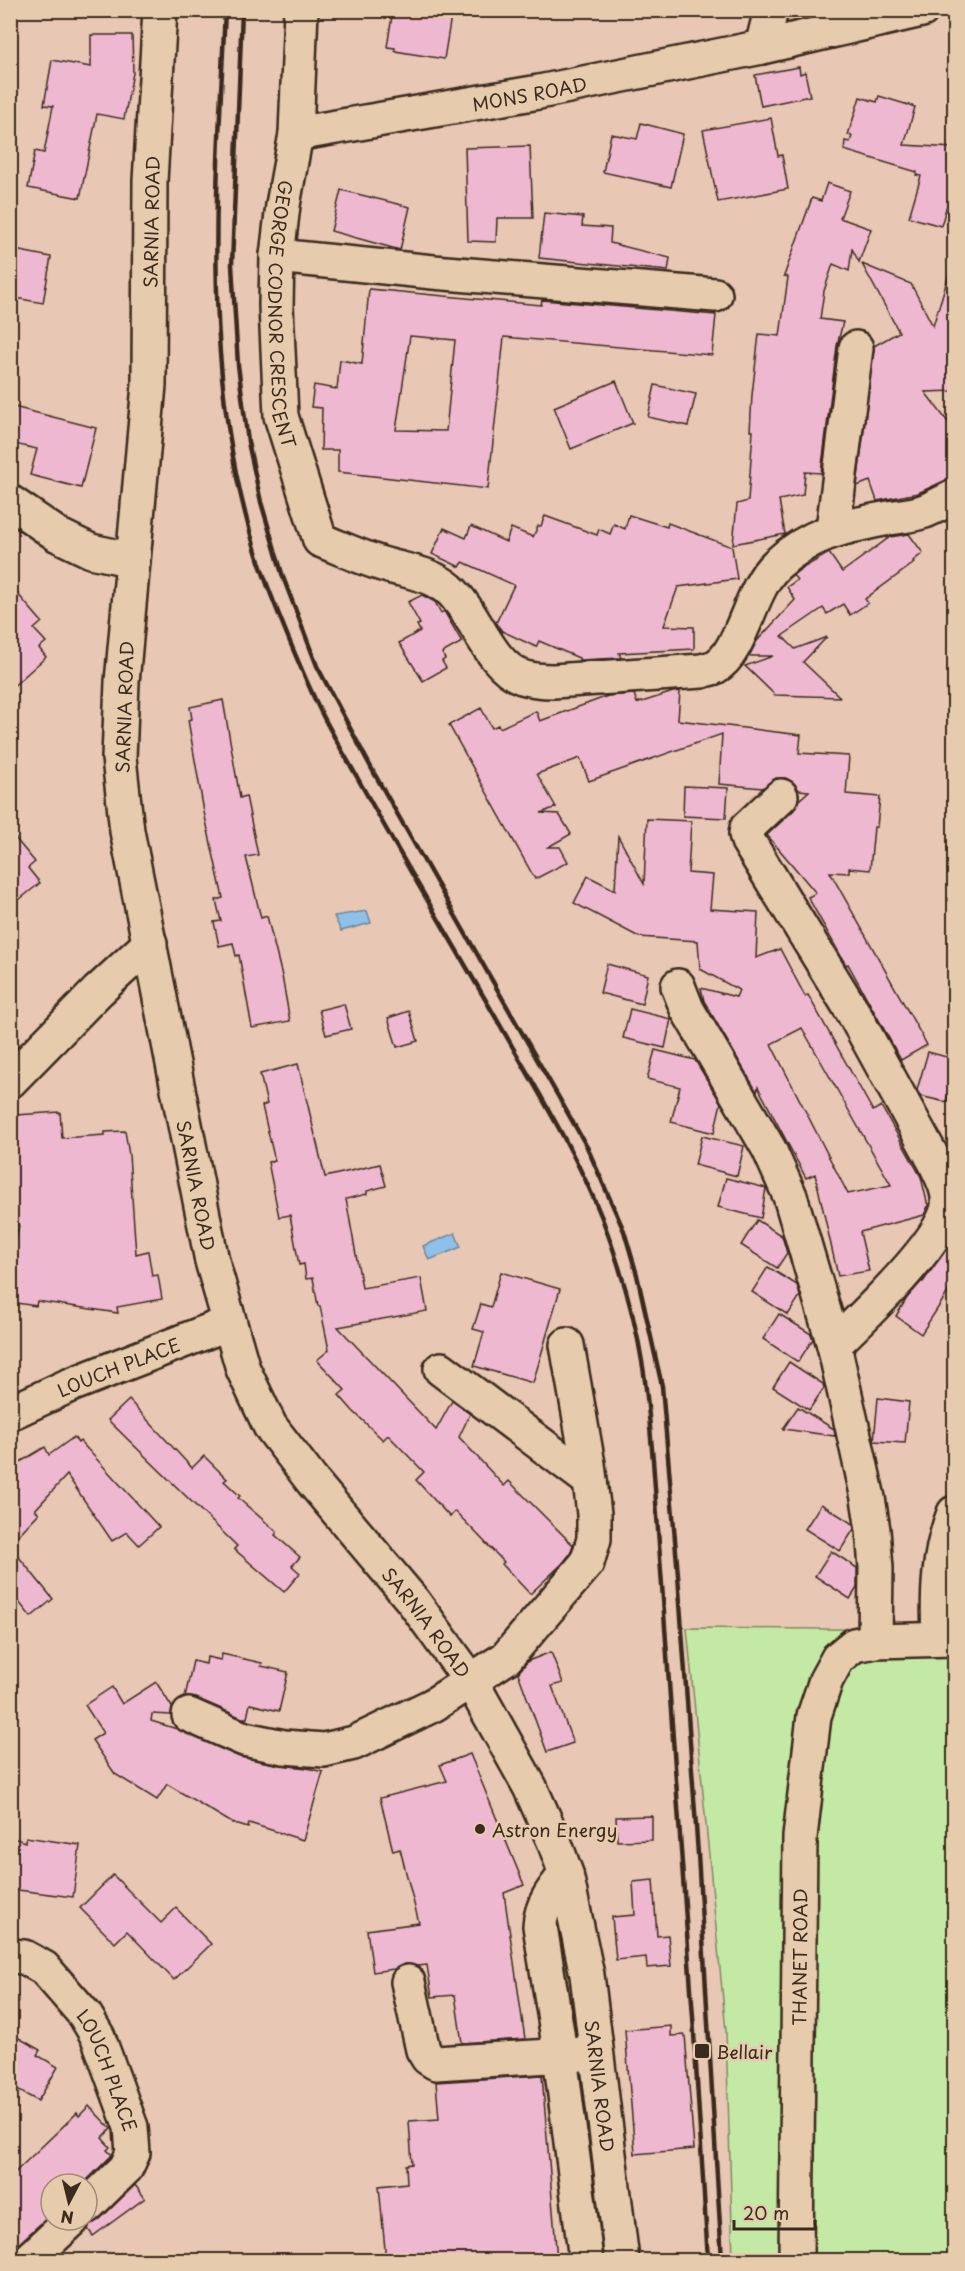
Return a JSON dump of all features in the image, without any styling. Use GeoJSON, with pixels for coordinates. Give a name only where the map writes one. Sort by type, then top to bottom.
{"type":"FeatureCollection","features":[{"type":"Feature","properties":{"kind":"street","name":"SARNIA ROAD"},"geometry":{"type":"LineString","coordinates":[[160,10],[150,182],[149,385],[122,682],[119,758],[127,831],[213,1261],[243,1369],[270,1426],[313,1482],[413,1601],[471,1682],[530,1787],[554,1841],[566,1874],[587,1975],[622,2260]]}},
{"type":"Feature","properties":{"kind":"street","name":"GEORGE CODNOR CRESCENT"},"geometry":{"type":"LineString","coordinates":[[301,10],[296,134],[283,205],[277,256],[276,306],[281,416],[320,540],[388,566],[429,576],[448,589],[464,606],[497,658],[520,676],[553,681],[702,671],[715,667],[732,650],[755,595],[776,566],[805,543],[833,530]]}},
{"type":"Feature","properties":{"kind":"street"},"geometry":{"type":"LineString","coordinates":[[762,47],[771,10]]}},
{"type":"Feature","properties":{"kind":"street","name":"MONS ROAD"},"geometry":{"type":"LineString","coordinates":[[296,134],[539,92],[762,47],[922,10]]}},
{"type":"Feature","properties":{"kind":"street"},"geometry":{"type":"LineString","coordinates":[[277,256],[433,272],[715,295]]}},
{"type":"Feature","properties":{"kind":"street"},"geometry":{"type":"LineString","coordinates":[[856,348],[833,530],[924,511],[954,497]]}},
{"type":"Feature","properties":{"kind":"street"},"geometry":{"type":"LineString","coordinates":[[10,502],[66,539],[91,551],[133,560]]}},
{"type":"Feature","properties":{"kind":"street"},"geometry":{"type":"LineString","coordinates":[[780,796],[747,828],[748,841],[854,1014],[935,1162],[946,1185],[948,1205],[936,1234],[919,1256],[834,1345]]}},
{"type":"Feature","properties":{"kind":"street"},"geometry":{"type":"LineString","coordinates":[[10,1081],[98,991],[150,943]]}},
{"type":"Feature","properties":{"kind":"street"},"geometry":{"type":"LineString","coordinates":[[678,986],[687,1009],[769,1149],[790,1196],[834,1345],[873,1530],[877,1594],[875,1641],[947,1639],[937,1600],[940,1560],[954,1513]]}},
{"type":"Feature","properties":{"kind":"street","name":"LOUCH PLACE"},"geometry":{"type":"LineString","coordinates":[[10,1413],[68,1386],[229,1323]]}},
{"type":"Feature","properties":{"kind":"street"},"geometry":{"type":"LineString","coordinates":[[189,1716],[244,1739],[284,1747],[324,1750],[354,1743],[433,1706],[506,1658],[587,1563],[594,1539],[590,1481],[567,1345]]}},
{"type":"Feature","properties":{"kind":"street"},"geometry":{"type":"LineString","coordinates":[[441,1369],[590,1481]]}},
{"type":"Feature","properties":{"kind":"street","name":"THANET ROAD"},"geometry":{"type":"LineString","coordinates":[[796,2260],[800,1837],[814,1716],[826,1680],[838,1658],[854,1645],[875,1641]]}},
{"type":"Feature","properties":{"kind":"street"},"geometry":{"type":"LineString","coordinates":[[566,1874],[551,1893],[542,1910],[540,1926],[560,2056],[586,2260]]}},
{"type":"Feature","properties":{"kind":"street","name":"LOUCH PLACE"},"geometry":{"type":"LineString","coordinates":[[10,1956],[24,1958],[44,1968],[85,2015],[98,2037],[131,2127],[133,2153],[126,2168],[99,2194]]}},
{"type":"Feature","properties":{"kind":"street"},"geometry":{"type":"LineString","coordinates":[[408,1982],[423,2050],[428,2058],[436,2063],[597,2052]]}},
{"type":"Feature","properties":{"kind":"street"},"geometry":{"type":"LineString","coordinates":[[575,2174],[611,2169]]}},
{"type":"Feature","properties":{"kind":"street"},"geometry":{"type":"LineString","coordinates":[[29,2260],[59,2232]]}},
{"type":"Feature","properties":{"kind":"green space"},"geometry":{"type":"Polygon","coordinates":[[[687,1628],[954,1630],[954,2260],[733,2260],[726,2031],[687,1628]]]}},
{"type":"Feature","properties":{"kind":"water"},"geometry":{"type":"Polygon","coordinates":[[[367,911],[371,923],[341,931],[334,916],[367,911]]]}},
{"type":"Feature","properties":{"kind":"water"},"geometry":{"type":"Polygon","coordinates":[[[455,1233],[461,1247],[429,1260],[423,1246],[455,1233]]]}},
{"type":"Feature","properties":{"kind":"building"},"geometry":{"type":"Polygon","coordinates":[[[393,10],[452,10],[444,59],[395,51],[395,48],[387,47],[393,10]]]}},
{"type":"Feature","properties":{"kind":"building"},"geometry":{"type":"Polygon","coordinates":[[[91,35],[132,35],[133,73],[124,119],[97,114],[80,198],[28,188],[35,151],[44,153],[53,106],[44,105],[52,60],[91,67],[91,35]]]}},
{"type":"Feature","properties":{"kind":"building"},"geometry":{"type":"Polygon","coordinates":[[[799,67],[800,74],[805,72],[810,96],[761,106],[755,75],[799,67]]]}},
{"type":"Feature","properties":{"kind":"building"},"geometry":{"type":"Polygon","coordinates":[[[879,96],[915,107],[904,145],[954,148],[954,180],[941,226],[909,217],[921,176],[916,175],[917,172],[844,150],[845,141],[850,142],[852,136],[848,135],[860,97],[877,102],[879,96]]]}},
{"type":"Feature","properties":{"kind":"building"},"geometry":{"type":"Polygon","coordinates":[[[771,118],[778,156],[782,155],[788,189],[718,202],[703,130],[771,118]]]}},
{"type":"Feature","properties":{"kind":"building"},"geometry":{"type":"Polygon","coordinates":[[[641,123],[683,134],[671,187],[603,172],[611,134],[637,139],[641,123]]]}},
{"type":"Feature","properties":{"kind":"building"},"geometry":{"type":"Polygon","coordinates":[[[530,146],[533,218],[497,218],[496,242],[468,241],[465,148],[530,146]]]}},
{"type":"Feature","properties":{"kind":"building"},"geometry":{"type":"Polygon","coordinates":[[[827,183],[850,191],[840,218],[871,229],[859,262],[852,249],[849,271],[833,264],[824,291],[820,319],[843,322],[837,346],[821,473],[805,472],[803,495],[779,500],[785,534],[733,544],[737,504],[748,501],[753,431],[750,431],[752,395],[759,334],[780,336],[788,277],[784,276],[812,198],[821,201],[827,183]]]}},
{"type":"Feature","properties":{"kind":"building"},"geometry":{"type":"Polygon","coordinates":[[[341,190],[410,207],[400,250],[331,231],[341,190]]]}},
{"type":"Feature","properties":{"kind":"building"},"geometry":{"type":"Polygon","coordinates":[[[544,213],[583,217],[582,226],[611,228],[610,243],[670,258],[668,271],[539,258],[544,213]]]}},
{"type":"Feature","properties":{"kind":"building"},"geometry":{"type":"Polygon","coordinates":[[[10,249],[51,257],[43,303],[10,297],[10,249]]]}},
{"type":"Feature","properties":{"kind":"building"},"geometry":{"type":"Polygon","coordinates":[[[862,264],[911,284],[933,326],[949,274],[954,274],[954,391],[925,392],[954,430],[954,473],[944,481],[918,493],[877,501],[870,481],[857,486],[874,346],[899,332],[862,264]]]}},
{"type":"Feature","properties":{"kind":"building"},"geometry":{"type":"Polygon","coordinates":[[[369,289],[541,305],[542,300],[716,315],[712,355],[504,337],[488,489],[338,472],[338,450],[321,450],[322,408],[311,407],[314,385],[337,389],[340,360],[362,364],[369,289]],[[410,336],[396,430],[446,431],[455,340],[410,336]]]}},
{"type":"Feature","properties":{"kind":"building"},"geometry":{"type":"Polygon","coordinates":[[[616,381],[633,423],[571,449],[554,407],[616,381]]]}},
{"type":"Feature","properties":{"kind":"building"},"geometry":{"type":"Polygon","coordinates":[[[655,385],[696,394],[688,426],[648,417],[655,385]]]}},
{"type":"Feature","properties":{"kind":"building"},"geometry":{"type":"Polygon","coordinates":[[[10,406],[96,428],[81,488],[30,475],[37,449],[10,443],[10,406]]]}},
{"type":"Feature","properties":{"kind":"building"},"geometry":{"type":"Polygon","coordinates":[[[629,515],[667,527],[668,523],[732,547],[737,579],[678,587],[664,626],[694,627],[694,649],[619,653],[621,658],[579,660],[579,658],[539,641],[536,647],[502,631],[496,623],[514,585],[463,562],[460,567],[432,554],[444,528],[466,538],[471,526],[506,542],[511,528],[533,537],[545,516],[597,535],[599,529],[610,534],[614,524],[625,529],[629,515]]]}},
{"type":"Feature","properties":{"kind":"building"},"geometry":{"type":"Polygon","coordinates":[[[909,534],[923,553],[913,561],[914,563],[865,599],[868,603],[850,615],[843,604],[827,614],[823,608],[782,636],[795,649],[827,637],[803,662],[840,697],[775,695],[745,666],[773,656],[749,656],[757,641],[795,600],[787,587],[797,580],[793,575],[829,553],[842,572],[890,537],[909,534]]]}},
{"type":"Feature","properties":{"kind":"building"},"geometry":{"type":"Polygon","coordinates":[[[10,585],[42,622],[34,629],[46,642],[39,648],[46,657],[10,689],[10,585]]]}},
{"type":"Feature","properties":{"kind":"building"},"geometry":{"type":"Polygon","coordinates":[[[422,595],[435,602],[441,613],[444,611],[462,642],[442,653],[445,659],[442,661],[446,668],[423,681],[399,643],[420,631],[417,625],[420,624],[408,602],[422,595]]]}},
{"type":"Feature","properties":{"kind":"building"},"geometry":{"type":"Polygon","coordinates":[[[680,691],[678,720],[801,735],[799,753],[849,756],[846,794],[880,797],[877,827],[874,827],[870,870],[849,868],[849,873],[830,872],[927,1045],[901,1060],[808,897],[816,893],[767,835],[794,810],[799,800],[809,791],[799,790],[786,778],[776,778],[763,788],[719,784],[722,734],[589,781],[580,758],[537,774],[556,807],[541,813],[559,814],[571,834],[548,847],[560,847],[568,862],[535,879],[449,725],[481,708],[492,728],[498,725],[500,728],[536,711],[540,721],[608,696],[634,694],[639,703],[680,691]]]}},
{"type":"Feature","properties":{"kind":"building"},"geometry":{"type":"Polygon","coordinates":[[[223,700],[240,798],[246,796],[258,855],[246,857],[261,918],[267,916],[282,976],[290,1021],[252,1028],[239,955],[236,956],[233,943],[219,946],[214,922],[221,921],[216,900],[223,898],[204,812],[188,720],[192,719],[190,707],[223,700]]]}},
{"type":"Feature","properties":{"kind":"building"},"geometry":{"type":"Polygon","coordinates":[[[684,786],[728,788],[726,818],[683,816],[684,786]]]}},
{"type":"Feature","properties":{"kind":"building"},"geometry":{"type":"Polygon","coordinates":[[[647,819],[691,821],[688,873],[713,875],[710,909],[758,912],[756,958],[780,949],[873,1111],[881,1106],[921,1177],[928,1206],[924,1215],[860,1232],[869,1271],[838,1276],[815,1174],[806,1178],[758,1087],[757,1092],[704,1001],[701,988],[736,997],[739,990],[700,969],[698,941],[639,937],[574,903],[588,876],[615,890],[618,836],[644,884],[647,819]],[[802,1028],[771,1044],[848,1194],[891,1185],[802,1028]]]}},
{"type":"Feature","properties":{"kind":"building"},"geometry":{"type":"Polygon","coordinates":[[[10,832],[35,862],[28,868],[40,883],[10,907],[10,832]]]}},
{"type":"Feature","properties":{"kind":"building"},"geometry":{"type":"Polygon","coordinates":[[[607,964],[648,975],[642,1004],[600,993],[607,964]]]}},
{"type":"Feature","properties":{"kind":"building"},"geometry":{"type":"Polygon","coordinates":[[[344,1004],[351,1029],[326,1035],[319,1010],[344,1004]]]}},
{"type":"Feature","properties":{"kind":"building"},"geometry":{"type":"Polygon","coordinates":[[[630,1009],[671,1019],[665,1048],[623,1038],[630,1009]]]}},
{"type":"Feature","properties":{"kind":"building"},"geometry":{"type":"Polygon","coordinates":[[[409,1011],[418,1041],[397,1047],[388,1018],[409,1011]]]}},
{"type":"Feature","properties":{"kind":"building"},"geometry":{"type":"Polygon","coordinates":[[[655,1050],[695,1060],[721,1103],[714,1133],[671,1122],[680,1087],[647,1079],[655,1050]]]}},
{"type":"Feature","properties":{"kind":"building"},"geometry":{"type":"Polygon","coordinates":[[[928,1052],[954,1059],[954,1073],[946,1102],[920,1096],[917,1090],[928,1052]]]}},
{"type":"Feature","properties":{"kind":"building"},"geometry":{"type":"Polygon","coordinates":[[[298,1064],[325,1177],[380,1164],[386,1186],[346,1199],[362,1288],[421,1278],[427,1311],[338,1327],[436,1430],[452,1401],[470,1414],[459,1437],[504,1486],[509,1481],[573,1545],[570,1554],[562,1564],[530,1594],[502,1564],[504,1562],[455,1511],[450,1517],[416,1480],[424,1472],[388,1435],[383,1440],[353,1411],[339,1395],[345,1390],[317,1360],[329,1350],[320,1306],[318,1306],[313,1278],[306,1279],[304,1264],[299,1265],[290,1215],[279,1217],[268,1162],[275,1161],[262,1106],[267,1104],[260,1074],[298,1064]]]}},
{"type":"Feature","properties":{"kind":"building"},"geometry":{"type":"Polygon","coordinates":[[[60,1112],[62,1138],[125,1131],[129,1155],[136,1254],[148,1251],[152,1276],[158,1275],[162,1299],[117,1307],[118,1313],[37,1301],[36,1306],[10,1302],[10,1272],[19,1224],[10,1224],[10,1124],[16,1123],[16,1115],[60,1112]]]}},
{"type":"Feature","properties":{"kind":"building"},"geometry":{"type":"Polygon","coordinates":[[[702,1136],[744,1146],[737,1176],[695,1165],[702,1136]]]}},
{"type":"Feature","properties":{"kind":"building"},"geometry":{"type":"Polygon","coordinates":[[[726,1178],[766,1188],[761,1218],[718,1207],[726,1178]]]}},
{"type":"Feature","properties":{"kind":"building"},"geometry":{"type":"Polygon","coordinates":[[[757,1220],[782,1236],[787,1253],[777,1268],[741,1245],[757,1220]]]}},
{"type":"Feature","properties":{"kind":"building"},"geometry":{"type":"Polygon","coordinates":[[[954,1238],[954,1283],[921,1334],[896,1316],[907,1298],[923,1282],[954,1238]]]}},
{"type":"Feature","properties":{"kind":"building"},"geometry":{"type":"Polygon","coordinates":[[[768,1267],[797,1285],[800,1296],[788,1315],[752,1292],[768,1267]]]}},
{"type":"Feature","properties":{"kind":"building"},"geometry":{"type":"Polygon","coordinates":[[[501,1272],[560,1289],[533,1383],[474,1366],[484,1332],[473,1329],[481,1304],[491,1307],[501,1272]]]}},
{"type":"Feature","properties":{"kind":"building"},"geometry":{"type":"Polygon","coordinates":[[[779,1314],[811,1334],[813,1339],[798,1362],[763,1339],[779,1314]]]}},
{"type":"Feature","properties":{"kind":"building"},"geometry":{"type":"Polygon","coordinates":[[[789,1362],[823,1384],[824,1388],[809,1410],[773,1387],[789,1362]]]}},
{"type":"Feature","properties":{"kind":"building"},"geometry":{"type":"Polygon","coordinates":[[[878,1398],[909,1402],[905,1443],[874,1441],[878,1398]]]}},
{"type":"Feature","properties":{"kind":"building"},"geometry":{"type":"Polygon","coordinates":[[[129,1400],[192,1468],[204,1456],[227,1479],[224,1481],[240,1496],[238,1498],[277,1532],[275,1535],[300,1557],[292,1566],[300,1573],[284,1592],[234,1549],[237,1546],[108,1420],[129,1400]]]}},
{"type":"Feature","properties":{"kind":"building"},"geometry":{"type":"Polygon","coordinates":[[[798,1407],[834,1429],[835,1436],[783,1429],[798,1407]]]}},
{"type":"Feature","properties":{"kind":"building"},"geometry":{"type":"Polygon","coordinates":[[[74,1437],[159,1527],[139,1545],[127,1532],[112,1541],[67,1475],[35,1510],[39,1513],[10,1544],[10,1468],[45,1447],[49,1455],[74,1437]]]}},
{"type":"Feature","properties":{"kind":"building"},"geometry":{"type":"Polygon","coordinates":[[[821,1504],[853,1524],[854,1529],[840,1551],[805,1529],[821,1504]]]}},
{"type":"Feature","properties":{"kind":"building"},"geometry":{"type":"Polygon","coordinates":[[[10,1546],[53,1599],[31,1617],[10,1591],[10,1546]]]}},
{"type":"Feature","properties":{"kind":"building"},"geometry":{"type":"Polygon","coordinates":[[[831,1551],[857,1568],[857,1588],[850,1599],[815,1576],[831,1551]]]}},
{"type":"Feature","properties":{"kind":"building"},"geometry":{"type":"Polygon","coordinates":[[[551,1652],[563,1683],[552,1686],[573,1743],[547,1752],[518,1673],[528,1661],[551,1652]]]}},
{"type":"Feature","properties":{"kind":"building"},"geometry":{"type":"Polygon","coordinates":[[[222,1654],[262,1663],[261,1666],[288,1672],[279,1711],[250,1704],[247,1718],[242,1718],[196,1698],[185,1697],[193,1661],[206,1664],[207,1657],[221,1660],[222,1654]]]}},
{"type":"Feature","properties":{"kind":"building"},"geometry":{"type":"Polygon","coordinates":[[[156,1682],[172,1707],[171,1715],[152,1714],[151,1721],[177,1729],[240,1757],[323,1772],[303,1840],[249,1823],[248,1828],[232,1823],[167,1784],[157,1800],[115,1774],[92,1740],[103,1733],[85,1705],[112,1687],[122,1704],[156,1682]]]}},
{"type":"Feature","properties":{"kind":"building"},"geometry":{"type":"Polygon","coordinates":[[[470,1754],[524,1885],[504,1893],[525,2039],[462,2043],[455,1995],[432,1997],[427,1965],[405,1964],[394,1969],[373,1972],[367,1930],[419,1923],[400,1849],[393,1851],[380,1798],[447,1781],[440,1765],[470,1754]]]}},
{"type":"Feature","properties":{"kind":"building"},"geometry":{"type":"Polygon","coordinates":[[[652,1816],[652,1840],[617,1841],[616,1817],[652,1816]]]}},
{"type":"Feature","properties":{"kind":"building"},"geometry":{"type":"Polygon","coordinates":[[[10,1837],[25,1842],[26,1837],[80,1845],[73,1897],[10,1889],[10,1837]]]}},
{"type":"Feature","properties":{"kind":"building"},"geometry":{"type":"Polygon","coordinates":[[[113,1875],[161,1923],[176,1908],[211,1944],[174,1980],[127,1931],[115,1943],[80,1908],[113,1875]]]}},
{"type":"Feature","properties":{"kind":"building"},"geometry":{"type":"Polygon","coordinates":[[[653,1880],[657,1936],[668,1935],[671,1966],[647,1968],[646,1957],[616,1960],[612,1917],[635,1915],[633,1882],[653,1880]]]}},
{"type":"Feature","properties":{"kind":"building"},"geometry":{"type":"Polygon","coordinates":[[[671,2026],[671,2036],[685,2035],[694,2149],[635,2154],[625,2030],[671,2026]]]}},
{"type":"Feature","properties":{"kind":"building"},"geometry":{"type":"Polygon","coordinates":[[[10,2033],[40,2050],[37,2055],[58,2067],[38,2101],[10,2086],[10,2033]]]}},
{"type":"Feature","properties":{"kind":"building"},"geometry":{"type":"Polygon","coordinates":[[[542,2075],[557,2260],[386,2260],[379,2186],[407,2183],[406,2165],[412,2164],[409,2121],[439,2119],[436,2082],[542,2075]]]}},
{"type":"Feature","properties":{"kind":"building"},"geometry":{"type":"Polygon","coordinates":[[[89,2106],[111,2129],[102,2138],[110,2147],[107,2150],[112,2155],[95,2172],[39,2172],[39,2225],[10,2254],[10,2177],[77,2113],[79,2116],[89,2106]]]}},
{"type":"Feature","properties":{"kind":"building"},"geometry":{"type":"Polygon","coordinates":[[[135,2185],[145,2198],[99,2232],[100,2219],[135,2185]]]}},
{"type":"Feature","properties":{"kind":"railway"},"geometry":{"type":"LineString","coordinates":[[225,10],[218,156],[217,302],[222,374],[231,446],[246,517],[268,587],[295,655],[323,716],[548,1109],[582,1174],[609,1236],[636,1329],[645,1379],[653,1460],[708,2260]]}},
{"type":"Feature","properties":{"kind":"railway"},"geometry":{"type":"LineString","coordinates":[[242,10],[232,265],[238,365],[248,442],[261,502],[283,577],[317,666],[374,773],[587,1147],[624,1231],[637,1275],[662,1386],[698,1854],[722,2260]]}},
{"type":"Feature","properties":{"kind":"place","name":"Astron Energy"},"geometry":{"type":"Point","coordinates":[480,1829]}},
{"type":"Feature","properties":{"kind":"place","name":"Bellair"},"geometry":{"type":"Point","coordinates":[702,2051]}}]}
